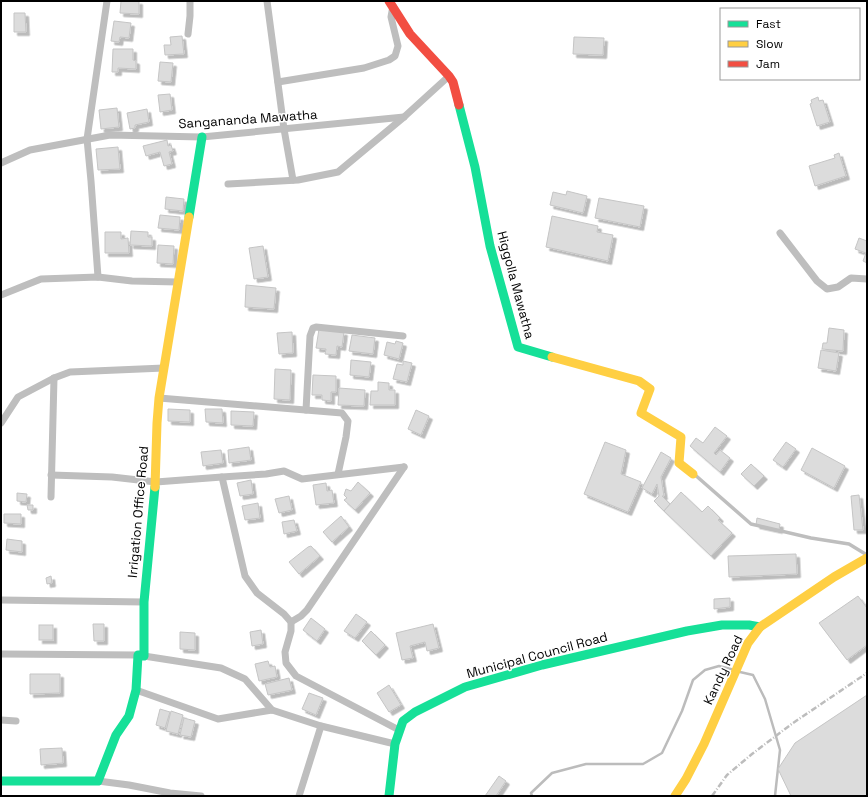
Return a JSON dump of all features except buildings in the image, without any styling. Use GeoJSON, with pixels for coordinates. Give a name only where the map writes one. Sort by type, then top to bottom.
{"type":"FeatureCollection","features":[{"type":"Feature","properties":{"kind":"main road","name":"Higgolla Mawatha"},"geometry":{"type":"LineString","coordinates":[[391,3],[410,34],[449,76],[452,82],[475,167],[490,246],[518,347],[639,381],[650,389],[641,413],[681,437],[679,463],[693,474]]}},
{"type":"Feature","properties":{"kind":"main road","name":"Irrigation Office Road"},"geometry":{"type":"LineString","coordinates":[[98,781],[116,736],[129,716],[136,690],[141,656],[144,602],[156,482],[159,398],[202,137]]}},
{"type":"Feature","properties":{"kind":"main road","name":"Kandy Road"},"geometry":{"type":"LineString","coordinates":[[676,796],[689,775],[699,754],[743,653],[748,643],[760,627],[867,556]]}},
{"type":"Feature","properties":{"kind":"main road","name":"Municipal Council Road"},"geometry":{"type":"LineString","coordinates":[[389,796],[394,744],[403,721],[415,712],[465,687],[535,667],[687,631],[722,625],[749,625],[760,627]]}},
{"type":"Feature","properties":{"kind":"main road"},"geometry":{"type":"LineString","coordinates":[[1,780],[98,781]]}},
{"type":"Feature","properties":{"kind":"street"},"geometry":{"type":"LineString","coordinates":[[98,277],[87,139],[107,1]]}},
{"type":"Feature","properties":{"kind":"street"},"geometry":{"type":"LineString","coordinates":[[188,34],[190,1]]}},
{"type":"Feature","properties":{"kind":"street"},"geometry":{"type":"LineString","coordinates":[[267,1],[284,129],[293,180]]}},
{"type":"Feature","properties":{"kind":"street"},"geometry":{"type":"LineString","coordinates":[[278,82],[364,68],[389,60],[395,56],[398,46],[391,17],[391,3]]}},
{"type":"Feature","properties":{"kind":"street"},"geometry":{"type":"LineString","coordinates":[[228,184],[293,180],[338,172],[404,117],[449,76]]}},
{"type":"Feature","properties":{"kind":"street","name":"Sangananda Mawatha"},"geometry":{"type":"LineString","coordinates":[[1,163],[30,150],[110,135],[202,137],[404,117]]}},
{"type":"Feature","properties":{"kind":"street"},"geometry":{"type":"LineString","coordinates":[[780,233],[817,281],[827,289],[838,287],[851,278],[867,279]]}},
{"type":"Feature","properties":{"kind":"street"},"geometry":{"type":"LineString","coordinates":[[1,294],[41,279],[98,277],[132,281],[178,282]]}},
{"type":"Feature","properties":{"kind":"street"},"geometry":{"type":"LineString","coordinates":[[306,410],[310,336],[313,328],[316,327],[403,336]]}},
{"type":"Feature","properties":{"kind":"street"},"geometry":{"type":"LineString","coordinates":[[1,423],[18,397],[54,378],[70,372],[164,368]]}},
{"type":"Feature","properties":{"kind":"street"},"geometry":{"type":"LineString","coordinates":[[51,497],[54,378]]}},
{"type":"Feature","properties":{"kind":"street"},"geometry":{"type":"LineString","coordinates":[[159,398],[342,413],[348,422],[338,474]]}},
{"type":"Feature","properties":{"kind":"street"},"geometry":{"type":"LineString","coordinates":[[51,474],[112,477],[156,482],[266,474],[284,471],[302,479],[404,467],[307,610],[291,622]]}},
{"type":"Feature","properties":{"kind":"street"},"geometry":{"type":"LineString","coordinates":[[222,477],[245,576],[257,593],[284,614],[291,622],[291,631],[285,652],[286,664],[296,676],[399,730]]}},
{"type":"Feature","properties":{"kind":"street"},"geometry":{"type":"LineString","coordinates":[[1,600],[144,602]]}},
{"type":"Feature","properties":{"kind":"street"},"geometry":{"type":"LineString","coordinates":[[1,654],[141,656],[221,668],[245,679],[272,710]]}},
{"type":"Feature","properties":{"kind":"street"},"geometry":{"type":"LineString","coordinates":[[136,690],[218,719],[272,710],[321,726],[394,744]]}},
{"type":"Feature","properties":{"kind":"street"},"geometry":{"type":"LineString","coordinates":[[1,720],[16,721]]}},
{"type":"Feature","properties":{"kind":"street"},"geometry":{"type":"LineString","coordinates":[[299,796],[321,726]]}},
{"type":"Feature","properties":{"kind":"street"},"geometry":{"type":"LineString","coordinates":[[98,781],[170,793],[201,796]]}},
{"type":"Feature","properties":{"kind":"lane"},"geometry":{"type":"LineString","coordinates":[[693,474],[752,524],[811,538],[849,544],[867,556]]}},
{"type":"Feature","properties":{"kind":"waterway"},"geometry":{"type":"LineString","coordinates":[[532,796],[531,793],[552,773],[586,764],[643,764],[662,753],[682,711],[693,680],[705,670],[719,666],[731,669]]}},
{"type":"Feature","properties":{"kind":"waterway"},"geometry":{"type":"LineString","coordinates":[[740,672],[753,675],[765,699],[780,750],[775,796]]}},
{"type":"Feature","properties":{"kind":"railway"},"geometry":{"type":"LineString","coordinates":[[712,796],[727,775],[752,754],[793,723],[867,673]]}},
{"type":"Feature","properties":{"kind":"traffic: fast"},"geometry":{"type":"LineString","coordinates":[[459,105],[475,167],[490,246],[518,347],[552,357]]}},
{"type":"Feature","properties":{"kind":"traffic: fast"},"geometry":{"type":"LineString","coordinates":[[189,217],[202,137]]}},
{"type":"Feature","properties":{"kind":"traffic: fast"},"geometry":{"type":"LineString","coordinates":[[1,781],[98,781],[116,735],[129,716],[136,690],[138,655],[144,656],[144,602],[155,487]]}},
{"type":"Feature","properties":{"kind":"traffic: fast"},"geometry":{"type":"LineString","coordinates":[[389,796],[395,744],[403,721],[415,712],[465,687],[542,665],[687,631],[722,625],[749,625],[760,627]]}},
{"type":"Feature","properties":{"kind":"traffic: slow"},"geometry":{"type":"LineString","coordinates":[[155,487],[159,398],[189,217]]}},
{"type":"Feature","properties":{"kind":"traffic: slow"},"geometry":{"type":"LineString","coordinates":[[552,357],[639,381],[650,389],[641,413],[681,437],[679,463],[693,474]]}},
{"type":"Feature","properties":{"kind":"traffic: slow"},"geometry":{"type":"LineString","coordinates":[[675,796],[686,779],[704,744],[748,643],[760,627],[834,577],[867,558]]}},
{"type":"Feature","properties":{"kind":"traffic: jam"},"geometry":{"type":"LineString","coordinates":[[389,1],[410,34],[449,76],[453,82],[459,105]]}}]}
